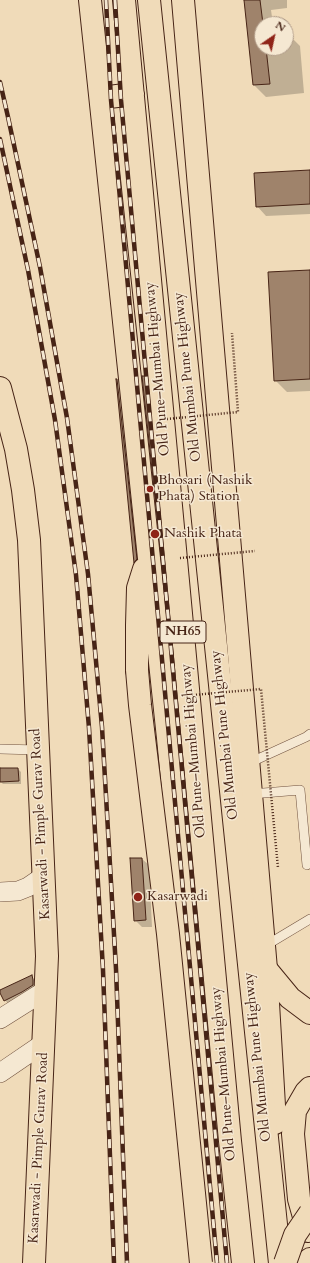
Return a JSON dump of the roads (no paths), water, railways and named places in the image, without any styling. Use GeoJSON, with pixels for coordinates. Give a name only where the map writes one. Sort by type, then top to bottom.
{"type":"FeatureCollection","features":[{"type":"Feature","properties":{"kind":"main road"},"geometry":{"type":"LineString","coordinates":[[90,0],[169,745],[186,925],[214,1263]]}},
{"type":"Feature","properties":{"kind":"main road","name":"Old Pune–Mumbai Highway"},"geometry":{"type":"LineString","coordinates":[[124,0],[227,1109],[243,1263]]}},
{"type":"Feature","properties":{"kind":"main road","name":"Old Mumbai Pune Highway"},"geometry":{"type":"LineString","coordinates":[[149,0],[275,1221],[277,1261]]}},
{"type":"Feature","properties":{"kind":"main road"},"geometry":{"type":"LineString","coordinates":[[184,0],[266,969],[277,1156],[275,1221],[307,1218]]}},
{"type":"Feature","properties":{"kind":"main road"},"geometry":{"type":"LineString","coordinates":[[101,98],[133,94]]}},
{"type":"Feature","properties":{"kind":"main road","name":"Kasarwadi - Pimple Gurav Road"},"geometry":{"type":"LineString","coordinates":[[0,388],[16,449],[23,490],[28,540],[44,876],[47,956],[34,1263]]}},
{"type":"Feature","properties":{"kind":"main road"},"geometry":{"type":"LineString","coordinates":[[149,554],[138,588],[136,625],[140,712],[168,934],[201,1263]]}},
{"type":"Feature","properties":{"kind":"main road"},"geometry":{"type":"LineString","coordinates":[[266,969],[290,998],[307,1006]]}},
{"type":"Feature","properties":{"kind":"main road"},"geometry":{"type":"LineString","coordinates":[[277,1261],[307,1218],[293,1134],[295,1111],[310,1088]]}},
{"type":"Feature","properties":{"kind":"main road"},"geometry":{"type":"LineString","coordinates":[[240,1240],[252,1263]]}},
{"type":"Feature","properties":{"kind":"main road"},"geometry":{"type":"LineString","coordinates":[[305,1263],[310,1260]]}},
{"type":"Feature","properties":{"kind":"street"},"geometry":{"type":"LineString","coordinates":[[0,892],[18,891],[28,887],[44,876]]}},
{"type":"Feature","properties":{"kind":"street"},"geometry":{"type":"LineString","coordinates":[[0,1019],[46,990]]}},
{"type":"Feature","properties":{"kind":"street"},"geometry":{"type":"LineString","coordinates":[[0,1073],[44,1043]]}},
{"type":"Feature","properties":{"kind":"lane"},"geometry":{"type":"LineString","coordinates":[[249,763],[310,734]]}},
{"type":"Feature","properties":{"kind":"lane"},"geometry":{"type":"LineString","coordinates":[[0,748],[38,750]]}},
{"type":"Feature","properties":{"kind":"lane"},"geometry":{"type":"LineString","coordinates":[[251,794],[300,790],[307,865]]}},
{"type":"Feature","properties":{"kind":"lane"},"geometry":{"type":"LineString","coordinates":[[264,947],[310,919]]}},
{"type":"Feature","properties":{"kind":"railway"},"geometry":{"type":"LineString","coordinates":[[106,0],[111,100],[217,1263]]}},
{"type":"Feature","properties":{"kind":"railway"},"geometry":{"type":"LineString","coordinates":[[115,0],[121,100],[227,1263]]}},
{"type":"Feature","properties":{"kind":"railway"},"geometry":{"type":"LineString","coordinates":[[0,82],[40,267],[67,418],[88,574],[102,727],[116,969],[127,1263]]}},
{"type":"Feature","properties":{"kind":"railway"},"geometry":{"type":"LineString","coordinates":[[0,139],[28,270],[55,420],[76,575],[89,728],[103,970],[114,1263]]}},
{"type":"Feature","properties":{"kind":"place","name":"Bhosari (Nashik Phata) Station"},"geometry":{"type":"Point","coordinates":[150,489]}},
{"type":"Feature","properties":{"kind":"place","name":"Nashik Phata"},"geometry":{"type":"Point","coordinates":[155,534]}},
{"type":"Feature","properties":{"kind":"place","name":"Kasarwadi"},"geometry":{"type":"Point","coordinates":[138,897]}}]}
